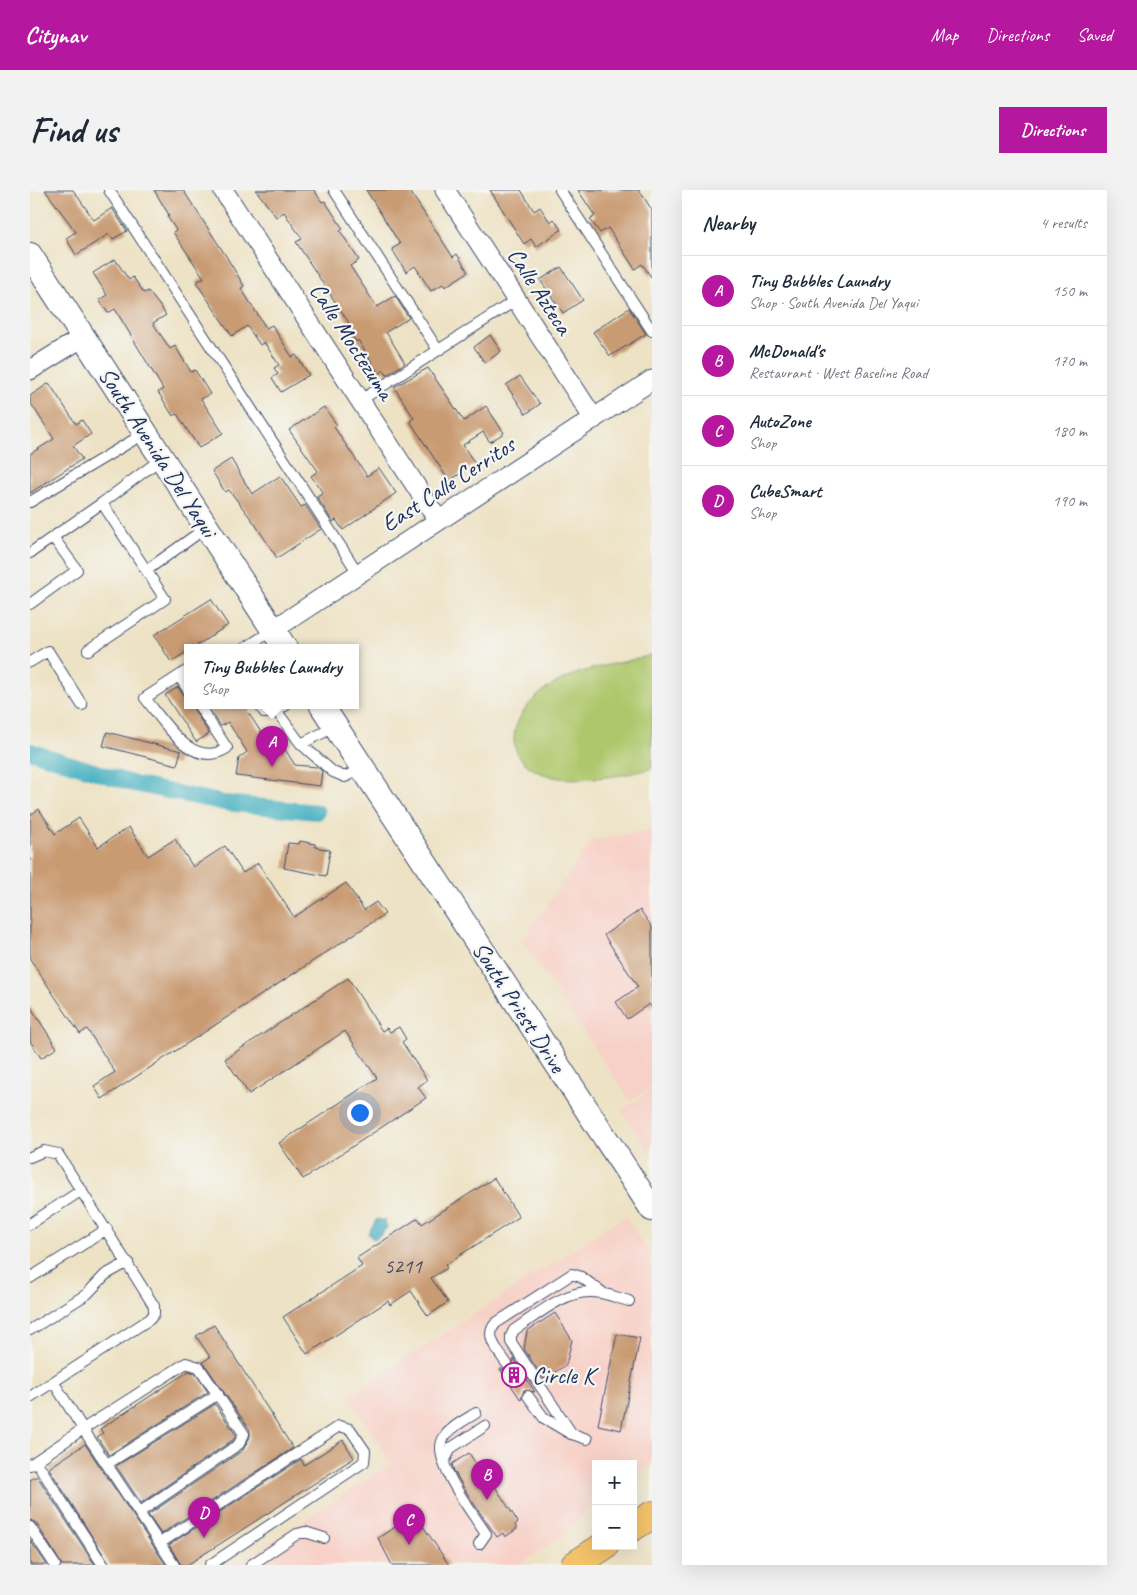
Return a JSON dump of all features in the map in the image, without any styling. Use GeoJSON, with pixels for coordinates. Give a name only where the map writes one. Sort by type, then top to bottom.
{"type":"FeatureCollection","features":[{"type":"Feature","properties":{"kind":"main road"},"geometry":{"type":"LineString","coordinates":[[637,1524],[652,1515]]}},
{"type":"Feature","properties":{"kind":"main road"},"geometry":{"type":"LineString","coordinates":[[575,1565],[598,1550]]}},
{"type":"Feature","properties":{"kind":"street","name":"Calle Moctezuma"},"geometry":{"type":"LineString","coordinates":[[223,190],[438,520]]}},
{"type":"Feature","properties":{"kind":"street","name":"Calle Azteca"},"geometry":{"type":"LineString","coordinates":[[445,190],[594,418]]}},
{"type":"Feature","properties":{"kind":"street","name":"South Avenida Del Yaqui"},"geometry":{"type":"LineString","coordinates":[[30,255],[279,639]]}},
{"type":"Feature","properties":{"kind":"street"},"geometry":{"type":"LineString","coordinates":[[30,370],[83,337]]}},
{"type":"Feature","properties":{"kind":"street","name":"East Calle Cerritos"},"geometry":{"type":"LineString","coordinates":[[279,639],[358,573],[652,380]]}},
{"type":"Feature","properties":{"kind":"street"},"geometry":{"type":"LineString","coordinates":[[324,709],[363,767]]}},
{"type":"Feature","properties":{"kind":"street","name":"South Priest Drive"},"geometry":{"type":"LineString","coordinates":[[363,767],[652,1209]]}},
{"type":"Feature","properties":{"kind":"lane"},"geometry":{"type":"LineString","coordinates":[[109,190],[358,573]]}},
{"type":"Feature","properties":{"kind":"lane"},"geometry":{"type":"LineString","coordinates":[[334,190],[438,350]]}},
{"type":"Feature","properties":{"kind":"lane"},"geometry":{"type":"LineString","coordinates":[[560,190],[652,331]]}},
{"type":"Feature","properties":{"kind":"lane"},"geometry":{"type":"LineString","coordinates":[[361,400],[516,300]]}},
{"type":"Feature","properties":{"kind":"lane"},"geometry":{"type":"LineString","coordinates":[[30,502],[145,433]]}},
{"type":"Feature","properties":{"kind":"lane"},"geometry":{"type":"LineString","coordinates":[[30,553],[161,459]]}},
{"type":"Feature","properties":{"kind":"lane"},"geometry":{"type":"LineString","coordinates":[[88,650],[165,599],[102,503]]}},
{"type":"Feature","properties":{"kind":"lane"},"geometry":{"type":"LineString","coordinates":[[147,570],[206,527]]}},
{"type":"Feature","properties":{"kind":"lane"},"geometry":{"type":"LineString","coordinates":[[30,604],[77,570],[53,537]]}},
{"type":"Feature","properties":{"kind":"lane"},"geometry":{"type":"LineString","coordinates":[[260,644],[279,639]]}},
{"type":"Feature","properties":{"kind":"lane"},"geometry":{"type":"LineString","coordinates":[[30,662],[48,651],[82,705]]}},
{"type":"Feature","properties":{"kind":"lane"},"geometry":{"type":"LineString","coordinates":[[184,673],[144,698],[180,741],[196,753],[217,754],[227,748],[201,709]]}},
{"type":"Feature","properties":{"kind":"lane"},"geometry":{"type":"LineString","coordinates":[[179,676],[184,684]]}},
{"type":"Feature","properties":{"kind":"lane"},"geometry":{"type":"LineString","coordinates":[[262,709],[265,713],[277,709]]}},
{"type":"Feature","properties":{"kind":"lane"},"geometry":{"type":"LineString","coordinates":[[281,709],[301,744],[333,772],[345,778],[363,767]]}},
{"type":"Feature","properties":{"kind":"lane"},"geometry":{"type":"LineString","coordinates":[[301,744],[336,726]]}},
{"type":"Feature","properties":{"kind":"lane"},"geometry":{"type":"LineString","coordinates":[[30,1157],[44,1151],[58,1154],[128,1262],[154,1306],[154,1314],[150,1319],[30,1397]]}},
{"type":"Feature","properties":{"kind":"lane"},"geometry":{"type":"LineString","coordinates":[[30,1224],[82,1190]]}},
{"type":"Feature","properties":{"kind":"lane"},"geometry":{"type":"LineString","coordinates":[[30,1278],[107,1229]]}},
{"type":"Feature","properties":{"kind":"lane"},"geometry":{"type":"LineString","coordinates":[[30,1330],[87,1294],[105,1275],[128,1262]]}},
{"type":"Feature","properties":{"kind":"lane"},"geometry":{"type":"LineString","coordinates":[[507,1364],[490,1336],[491,1328],[496,1323],[572,1274],[581,1276],[605,1294]]}},
{"type":"Feature","properties":{"kind":"lane"},"geometry":{"type":"LineString","coordinates":[[572,1434],[511,1342],[511,1336],[514,1330],[567,1296],[585,1292],[605,1294],[629,1301]]}},
{"type":"Feature","properties":{"kind":"lane"},"geometry":{"type":"LineString","coordinates":[[103,1565],[33,1463],[186,1363],[199,1367],[244,1434],[239,1444],[140,1512]]}},
{"type":"Feature","properties":{"kind":"lane"},"geometry":{"type":"LineString","coordinates":[[54,1383],[174,1565]]}},
{"type":"Feature","properties":{"kind":"lane"},"geometry":{"type":"LineString","coordinates":[[107,1464],[218,1394]]}},
{"type":"Feature","properties":{"kind":"lane"},"geometry":{"type":"LineString","coordinates":[[528,1396],[544,1418],[587,1440]]}},
{"type":"Feature","properties":{"kind":"lane"},"geometry":{"type":"LineString","coordinates":[[476,1413],[444,1436],[441,1444],[445,1470],[486,1534],[479,1544]]}},
{"type":"Feature","properties":{"kind":"lane"},"geometry":{"type":"LineString","coordinates":[[160,1543],[339,1426],[350,1429],[366,1450],[364,1462],[210,1565]]}},
{"type":"Feature","properties":{"kind":"lane"},"geometry":{"type":"LineString","coordinates":[[444,1462],[451,1448],[485,1426]]}},
{"type":"Feature","properties":{"kind":"lane"},"geometry":{"type":"LineString","coordinates":[[30,1527],[55,1565]]}},
{"type":"Feature","properties":{"kind":"lane"},"geometry":{"type":"LineString","coordinates":[[251,1565],[297,1534],[305,1532],[324,1538]]}},
{"type":"Feature","properties":{"kind":"shaded area"},"geometry":{"type":"Polygon","coordinates":[[[652,830],[652,1087],[630,1101],[522,940],[593,840],[652,830]]]}},
{"type":"Feature","properties":{"kind":"shaded area"},"geometry":{"type":"Polygon","coordinates":[[[652,1090],[652,1156],[621,1110],[652,1090]]]}},
{"type":"Feature","properties":{"kind":"shaded area"},"geometry":{"type":"Polygon","coordinates":[[[625,1216],[652,1257],[652,1464],[637,1473],[637,1460],[592,1460],[592,1506],[564,1535],[518,1565],[236,1565],[392,1463],[348,1396],[625,1216]]]}},
{"type":"Feature","properties":{"kind":"green space"},"geometry":{"type":"Polygon","coordinates":[[[652,655],[652,768],[603,777],[576,779],[554,777],[537,771],[525,763],[517,753],[514,742],[515,730],[520,717],[541,693],[566,678],[594,668],[652,655]]]}},
{"type":"Feature","properties":{"kind":"water"},"geometry":{"type":"Polygon","coordinates":[[[377,1219],[385,1221],[387,1228],[377,1238],[373,1239],[368,1233],[377,1219]]]}},
{"type":"Feature","properties":{"kind":"building"},"geometry":{"type":"Polygon","coordinates":[[[45,190],[73,190],[94,220],[112,208],[127,231],[113,239],[109,234],[76,255],[66,238],[76,232],[45,190]]]}},
{"type":"Feature","properties":{"kind":"building"},"geometry":{"type":"Polygon","coordinates":[[[154,190],[183,190],[226,256],[244,286],[241,288],[266,328],[272,325],[292,357],[296,355],[309,375],[281,392],[272,378],[278,374],[274,368],[279,365],[264,342],[260,345],[247,326],[232,336],[196,282],[204,278],[173,232],[176,230],[154,190]]]}},
{"type":"Feature","properties":{"kind":"building"},"geometry":{"type":"Polygon","coordinates":[[[256,190],[314,190],[322,202],[325,201],[343,229],[340,231],[359,260],[350,266],[377,307],[395,296],[409,318],[386,332],[405,363],[387,375],[384,370],[379,374],[358,340],[356,342],[346,325],[349,323],[296,242],[302,239],[284,212],[276,217],[256,190]]]}},
{"type":"Feature","properties":{"kind":"building"},"geometry":{"type":"Polygon","coordinates":[[[366,190],[409,190],[453,257],[457,254],[468,272],[445,287],[443,284],[431,291],[415,266],[406,272],[392,249],[400,244],[366,190]]]}},
{"type":"Feature","properties":{"kind":"building"},"geometry":{"type":"Polygon","coordinates":[[[490,190],[521,190],[534,211],[540,207],[550,222],[554,219],[561,230],[536,247],[531,239],[524,244],[490,190]]]}},
{"type":"Feature","properties":{"kind":"building"},"geometry":{"type":"Polygon","coordinates":[[[578,190],[639,190],[652,210],[652,278],[642,264],[635,269],[608,228],[600,233],[590,219],[595,216],[578,190]]]}},
{"type":"Feature","properties":{"kind":"building"},"geometry":{"type":"Polygon","coordinates":[[[115,259],[129,280],[133,277],[144,293],[148,291],[159,305],[166,315],[153,323],[170,349],[175,346],[191,372],[195,370],[210,394],[201,399],[223,433],[199,448],[177,414],[173,416],[158,392],[163,389],[115,309],[108,313],[99,300],[107,295],[93,273],[115,259]]]}},
{"type":"Feature","properties":{"kind":"building"},"geometry":{"type":"Polygon","coordinates":[[[561,267],[583,300],[563,313],[540,280],[561,267]]]}},
{"type":"Feature","properties":{"kind":"building"},"geometry":{"type":"Polygon","coordinates":[[[629,308],[646,334],[610,356],[593,332],[629,308]]]}},
{"type":"Feature","properties":{"kind":"building"},"geometry":{"type":"Polygon","coordinates":[[[490,335],[501,351],[485,363],[474,347],[490,335]]]}},
{"type":"Feature","properties":{"kind":"building"},"geometry":{"type":"Polygon","coordinates":[[[428,368],[464,421],[486,406],[504,433],[490,442],[483,432],[463,445],[475,464],[449,481],[410,421],[414,418],[394,387],[428,368]]]}},
{"type":"Feature","properties":{"kind":"building"},"geometry":{"type":"Polygon","coordinates":[[[520,376],[540,404],[526,414],[506,385],[520,376]]]}},
{"type":"Feature","properties":{"kind":"building"},"geometry":{"type":"Polygon","coordinates":[[[49,383],[76,424],[82,420],[91,434],[73,446],[82,459],[30,493],[30,454],[54,439],[30,402],[30,396],[49,383]]]}},
{"type":"Feature","properties":{"kind":"building"},"geometry":{"type":"Polygon","coordinates":[[[324,407],[337,425],[334,427],[367,476],[379,468],[396,493],[343,530],[336,520],[333,522],[317,497],[323,493],[311,476],[318,471],[289,430],[324,407]]]}},
{"type":"Feature","properties":{"kind":"building"},"geometry":{"type":"Polygon","coordinates":[[[231,459],[252,494],[280,476],[301,507],[305,505],[321,529],[277,558],[255,524],[229,490],[225,492],[212,471],[231,459]]]}},
{"type":"Feature","properties":{"kind":"building"},"geometry":{"type":"Polygon","coordinates":[[[211,599],[228,625],[199,644],[184,644],[184,654],[171,662],[154,635],[211,599]]]}},
{"type":"Feature","properties":{"kind":"building"},"geometry":{"type":"Polygon","coordinates":[[[178,687],[184,696],[184,709],[194,709],[209,734],[196,742],[165,695],[178,687]]]}},
{"type":"Feature","properties":{"kind":"building"},"geometry":{"type":"Polygon","coordinates":[[[209,709],[246,709],[266,740],[275,734],[295,765],[317,767],[322,771],[320,786],[236,776],[239,758],[247,752],[228,722],[221,726],[209,709]]]}},
{"type":"Feature","properties":{"kind":"building"},"geometry":{"type":"Polygon","coordinates":[[[107,732],[181,751],[177,765],[103,746],[107,732]]]}},
{"type":"Feature","properties":{"kind":"building"},"geometry":{"type":"Polygon","coordinates":[[[39,809],[55,834],[79,818],[98,847],[129,827],[148,856],[175,839],[193,867],[225,846],[243,873],[258,863],[294,917],[346,883],[364,910],[376,902],[385,914],[102,1099],[94,1086],[115,1072],[87,1029],[80,1034],[30,959],[30,815],[39,809]]]}},
{"type":"Feature","properties":{"kind":"building"},"geometry":{"type":"Polygon","coordinates":[[[300,841],[330,850],[326,876],[284,868],[288,843],[299,844],[300,841]]]}},
{"type":"Feature","properties":{"kind":"building"},"geometry":{"type":"Polygon","coordinates":[[[640,910],[652,927],[652,1008],[649,1004],[627,1019],[616,1002],[638,987],[604,935],[640,910]]]}},
{"type":"Feature","properties":{"kind":"building"},"geometry":{"type":"Polygon","coordinates":[[[348,978],[382,1031],[387,1028],[390,1032],[399,1027],[406,1039],[402,1042],[427,1080],[418,1087],[426,1098],[303,1179],[279,1143],[377,1078],[345,1031],[249,1094],[225,1059],[348,978]]]}},
{"type":"Feature","properties":{"kind":"building"},"geometry":{"type":"Polygon","coordinates":[[[30,1006],[57,1048],[41,1058],[30,1041],[30,1006]]]}},
{"type":"Feature","properties":{"kind":"building"},"geometry":{"type":"Polygon","coordinates":[[[494,1178],[519,1217],[445,1265],[447,1268],[431,1278],[448,1302],[428,1316],[411,1291],[390,1305],[388,1301],[307,1354],[283,1317],[362,1266],[357,1258],[418,1218],[422,1224],[494,1178]]]}},
{"type":"Feature","properties":{"kind":"building","name":"Circle K"},"geometry":{"type":"Polygon","coordinates":[[[555,1313],[572,1340],[566,1365],[544,1379],[524,1349],[527,1331],[555,1313]]]}},
{"type":"Feature","properties":{"kind":"building"},"geometry":{"type":"Polygon","coordinates":[[[214,1325],[293,1448],[161,1534],[148,1515],[243,1450],[250,1437],[250,1430],[203,1362],[210,1357],[196,1336],[214,1325]]]}},
{"type":"Feature","properties":{"kind":"building","name":"Circle K"},"geometry":{"type":"Polygon","coordinates":[[[617,1334],[640,1338],[621,1430],[598,1425],[617,1334]]]}},
{"type":"Feature","properties":{"kind":"building","name":"Circle K"},"geometry":{"type":"Polygon","coordinates":[[[514,1359],[535,1392],[524,1390],[521,1400],[500,1369],[511,1370],[514,1359]]]}},
{"type":"Feature","properties":{"kind":"building"},"geometry":{"type":"Polygon","coordinates":[[[189,1371],[195,1373],[208,1392],[109,1455],[97,1437],[103,1433],[100,1429],[189,1371]]]}},
{"type":"Feature","properties":{"kind":"building"},"geometry":{"type":"Polygon","coordinates":[[[215,1404],[236,1435],[234,1439],[141,1503],[116,1466],[215,1404]]]}},
{"type":"Feature","properties":{"kind":"building"},"geometry":{"type":"Polygon","coordinates":[[[343,1440],[354,1458],[187,1565],[181,1565],[169,1545],[301,1459],[304,1465],[343,1440]]]}},
{"type":"Feature","properties":{"kind":"building"},"geometry":{"type":"Polygon","coordinates":[[[85,1444],[166,1565],[110,1565],[49,1468],[85,1444]]]}},
{"type":"Feature","properties":{"kind":"building"},"geometry":{"type":"Polygon","coordinates":[[[469,1453],[487,1481],[490,1479],[518,1522],[515,1525],[517,1529],[505,1537],[503,1533],[497,1537],[454,1471],[452,1464],[469,1453]]]}},
{"type":"Feature","properties":{"kind":"building"},"geometry":{"type":"Polygon","coordinates":[[[37,1476],[95,1565],[62,1565],[36,1523],[30,1520],[30,1480],[37,1476]]]}},
{"type":"Feature","properties":{"kind":"building"},"geometry":{"type":"Polygon","coordinates":[[[415,1514],[449,1565],[392,1565],[378,1538],[415,1514]]]}},
{"type":"Feature","properties":{"kind":"building"},"geometry":{"type":"Polygon","coordinates":[[[30,1540],[47,1565],[30,1565],[30,1540]]]}},
{"type":"Feature","properties":{"kind":"waterway"},"geometry":{"type":"LineString","coordinates":[[30,751],[134,784],[224,803],[317,812]]}},
{"type":"Feature","properties":{"kind":"place","name":"Tiny Bubbles Laundry"},"geometry":{"type":"Point","coordinates":[272,767]}},
{"type":"Feature","properties":{"kind":"place","name":"Circle K"},"geometry":{"type":"Point","coordinates":[514,1375]}},
{"type":"Feature","properties":{"kind":"place","name":"McDonald's"},"geometry":{"type":"Point","coordinates":[487,1500]}},
{"type":"Feature","properties":{"kind":"place","name":"CubeSmart"},"geometry":{"type":"Point","coordinates":[204,1538]}},
{"type":"Feature","properties":{"kind":"place","name":"AutoZone"},"geometry":{"type":"Point","coordinates":[409,1545]}}]}
